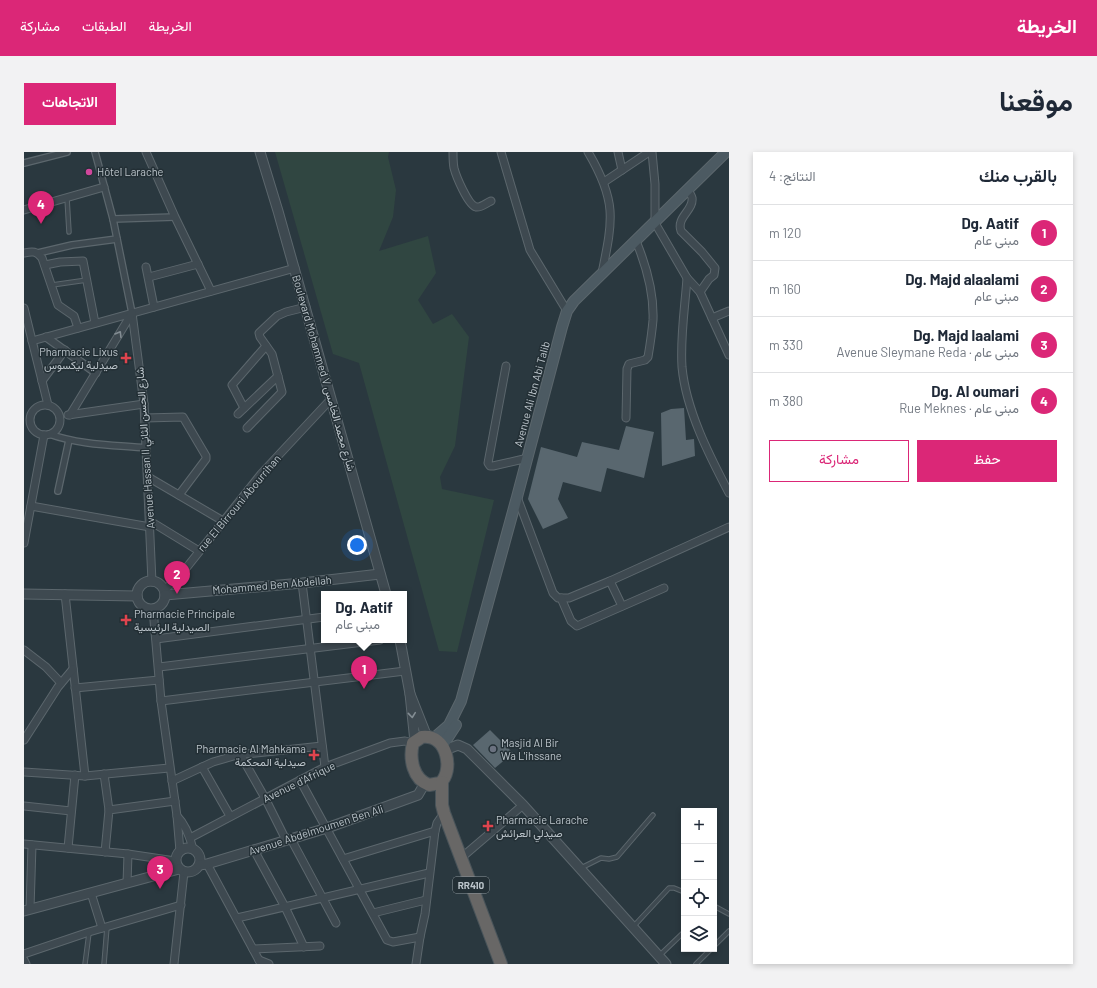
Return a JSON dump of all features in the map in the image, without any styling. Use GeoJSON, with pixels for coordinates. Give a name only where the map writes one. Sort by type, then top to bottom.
{"type":"FeatureCollection","features":[{"type":"Feature","properties":{"kind":"highway"},"geometry":{"type":"LineString","coordinates":[[414,743],[422,737],[437,742]]}},
{"type":"Feature","properties":{"kind":"highway","name":"RR410"},"geometry":{"type":"LineString","coordinates":[[437,742],[447,767],[446,776],[442,782],[443,809]]}},
{"type":"Feature","properties":{"kind":"highway","name":"RR410"},"geometry":{"type":"LineString","coordinates":[[414,743],[412,754],[413,766],[416,774],[425,783],[443,809],[501,964]]}},
{"type":"Feature","properties":{"kind":"highway"},"geometry":{"type":"LineString","coordinates":[[425,783],[429,785],[442,782]]}},
{"type":"Feature","properties":{"kind":"main road","name":"Avenue Ali Ibn Abi Talib"},"geometry":{"type":"LineString","coordinates":[[437,742],[449,725],[461,701],[567,311],[574,301],[726,152]]}},
{"type":"Feature","properties":{"kind":"street"},"geometry":{"type":"LineString","coordinates":[[24,164],[67,152]]}},
{"type":"Feature","properties":{"kind":"street","name":"Avenue Hassan II شارع الحسن الثاني"},"geometry":{"type":"LineString","coordinates":[[95,152],[113,219],[132,313],[144,404],[152,582]]}},
{"type":"Feature","properties":{"kind":"street"},"geometry":{"type":"LineString","coordinates":[[146,152],[175,217],[211,291]]}},
{"type":"Feature","properties":{"kind":"street","name":"Boulevard Mohammed V شارع محمد الخامس"},"geometry":{"type":"LineString","coordinates":[[260,152],[306,307],[385,591]]}},
{"type":"Feature","properties":{"kind":"street"},"geometry":{"type":"LineString","coordinates":[[453,152],[454,168],[472,205],[479,207],[491,201]]}},
{"type":"Feature","properties":{"kind":"street"},"geometry":{"type":"LineString","coordinates":[[501,152],[530,250],[567,311]]}},
{"type":"Feature","properties":{"kind":"street"},"geometry":{"type":"LineString","coordinates":[[588,152],[600,172],[610,202],[610,235],[601,275]]}},
{"type":"Feature","properties":{"kind":"street"},"geometry":{"type":"LineString","coordinates":[[618,152],[622,170]]}},
{"type":"Feature","properties":{"kind":"street"},"geometry":{"type":"LineString","coordinates":[[604,182],[649,152]]}},
{"type":"Feature","properties":{"kind":"street"},"geometry":{"type":"LineString","coordinates":[[652,152],[655,184],[655,223],[687,278],[700,292],[728,351]]}},
{"type":"Feature","properties":{"kind":"street"},"geometry":{"type":"LineString","coordinates":[[24,210],[104,187]]}},
{"type":"Feature","properties":{"kind":"street"},"geometry":{"type":"LineString","coordinates":[[688,190],[692,201],[680,222],[681,231],[711,262],[716,272],[700,292]]}},
{"type":"Feature","properties":{"kind":"street"},"geometry":{"type":"LineString","coordinates":[[113,219],[175,217]]}},
{"type":"Feature","properties":{"kind":"street"},"geometry":{"type":"LineString","coordinates":[[24,253],[38,253],[72,245],[117,238]]}},
{"type":"Feature","properties":{"kind":"street"},"geometry":{"type":"LineString","coordinates":[[626,418],[627,369],[629,364],[645,360],[648,357],[653,319],[651,296],[644,261],[636,241]]}},
{"type":"Feature","properties":{"kind":"street"},"geometry":{"type":"LineString","coordinates":[[38,253],[45,265],[59,306],[74,316],[78,328]]}},
{"type":"Feature","properties":{"kind":"street"},"geometry":{"type":"LineString","coordinates":[[45,265],[81,260],[83,261],[95,323]]}},
{"type":"Feature","properties":{"kind":"street"},"geometry":{"type":"LineString","coordinates":[[149,277],[198,264]]}},
{"type":"Feature","properties":{"kind":"street"},"geometry":{"type":"LineString","coordinates":[[146,267],[154,307]]}},
{"type":"Feature","properties":{"kind":"street"},"geometry":{"type":"LineString","coordinates":[[32,341],[294,268]]}},
{"type":"Feature","properties":{"kind":"street"},"geometry":{"type":"LineString","coordinates":[[687,278],[682,344],[682,368],[686,389],[697,424],[716,468],[729,493]]}},
{"type":"Feature","properties":{"kind":"street"},"geometry":{"type":"LineString","coordinates":[[247,428],[281,394],[281,388],[272,354],[260,337],[260,333],[277,316],[306,307]]}},
{"type":"Feature","properties":{"kind":"street"},"geometry":{"type":"LineString","coordinates":[[24,308],[48,405]]}},
{"type":"Feature","properties":{"kind":"street"},"geometry":{"type":"LineString","coordinates":[[712,318],[729,312]]}},
{"type":"Feature","properties":{"kind":"street"},"geometry":{"type":"LineString","coordinates":[[70,415],[132,313]]}},
{"type":"Feature","properties":{"kind":"street"},"geometry":{"type":"LineString","coordinates":[[46,337],[96,372]]}},
{"type":"Feature","properties":{"kind":"street"},"geometry":{"type":"LineString","coordinates":[[244,408],[232,385],[266,346]]}},
{"type":"Feature","properties":{"kind":"street"},"geometry":{"type":"LineString","coordinates":[[42,381],[65,350]]}},
{"type":"Feature","properties":{"kind":"street"},"geometry":{"type":"LineString","coordinates":[[506,366],[488,463],[490,466],[493,466],[528,458]]}},
{"type":"Feature","properties":{"kind":"street"},"geometry":{"type":"LineString","coordinates":[[238,414],[278,376]]}},
{"type":"Feature","properties":{"kind":"street","name":"rue El Birrouni Abourrihan"},"geometry":{"type":"LineString","coordinates":[[164,593],[200,551],[265,469],[331,399]]}},
{"type":"Feature","properties":{"kind":"street"},"geometry":{"type":"LineString","coordinates":[[60,417],[144,404]]}},
{"type":"Feature","properties":{"kind":"street"},"geometry":{"type":"LineString","coordinates":[[47,434],[57,430],[60,417],[56,409],[48,405],[44,405],[36,408],[27,417],[36,432],[69,440],[146,448]]}},
{"type":"Feature","properties":{"kind":"street"},"geometry":{"type":"LineString","coordinates":[[145,418],[183,417],[206,456],[206,459],[179,495]]}},
{"type":"Feature","properties":{"kind":"street"},"geometry":{"type":"LineString","coordinates":[[24,543],[47,434]]}},
{"type":"Feature","properties":{"kind":"street"},"geometry":{"type":"LineString","coordinates":[[58,492],[69,440]]}},
{"type":"Feature","properties":{"kind":"street"},"geometry":{"type":"LineString","coordinates":[[148,477],[223,521]]}},
{"type":"Feature","properties":{"kind":"street"},"geometry":{"type":"LineString","coordinates":[[517,497],[553,593],[558,598],[569,598],[610,581],[729,527]]}},
{"type":"Feature","properties":{"kind":"street"},"geometry":{"type":"LineString","coordinates":[[31,506],[150,524],[200,551]]}},
{"type":"Feature","properties":{"kind":"street","name":"Mohammed Ben Abdellah"},"geometry":{"type":"LineString","coordinates":[[164,593],[302,583],[380,574]]}},
{"type":"Feature","properties":{"kind":"street"},"geometry":{"type":"LineString","coordinates":[[610,581],[622,606]]}},
{"type":"Feature","properties":{"kind":"street"},"geometry":{"type":"LineString","coordinates":[[148,582],[159,585],[164,593],[163,602],[154,609],[142,606],[137,596],[137,592],[141,585],[148,582]]}},
{"type":"Feature","properties":{"kind":"street"},"geometry":{"type":"LineString","coordinates":[[302,583],[313,683],[325,767]]}},
{"type":"Feature","properties":{"kind":"street"},"geometry":{"type":"LineString","coordinates":[[561,598],[571,621],[577,626],[664,588]]}},
{"type":"Feature","properties":{"kind":"street"},"geometry":{"type":"LineString","coordinates":[[24,594],[137,596]]}},
{"type":"Feature","properties":{"kind":"street"},"geometry":{"type":"LineString","coordinates":[[65,594],[85,776]]}},
{"type":"Feature","properties":{"kind":"street"},"geometry":{"type":"LineString","coordinates":[[154,609],[161,701],[177,816],[180,851]]}},
{"type":"Feature","properties":{"kind":"street"},"geometry":{"type":"LineString","coordinates":[[156,639],[321,618]]}},
{"type":"Feature","properties":{"kind":"street"},"geometry":{"type":"LineString","coordinates":[[159,667],[354,643]]}},
{"type":"Feature","properties":{"kind":"street"},"geometry":{"type":"LineString","coordinates":[[401,643],[410,694],[414,743]]}},
{"type":"Feature","properties":{"kind":"street"},"geometry":{"type":"LineString","coordinates":[[24,650],[46,667],[61,683]]}},
{"type":"Feature","properties":{"kind":"street"},"geometry":{"type":"LineString","coordinates":[[24,740],[61,683],[73,669]]}},
{"type":"Feature","properties":{"kind":"street"},"geometry":{"type":"LineString","coordinates":[[161,701],[406,671]]}},
{"type":"Feature","properties":{"kind":"street"},"geometry":{"type":"LineString","coordinates":[[75,688],[159,680]]}},
{"type":"Feature","properties":{"kind":"street"},"geometry":{"type":"LineString","coordinates":[[410,694],[437,742],[464,746],[523,805],[666,964]]}},
{"type":"Feature","properties":{"kind":"street","name":"Avenue d'Afrique"},"geometry":{"type":"LineString","coordinates":[[190,838],[325,767],[390,743],[405,741],[414,743]]}},
{"type":"Feature","properties":{"kind":"street"},"geometry":{"type":"LineString","coordinates":[[172,781],[213,762],[240,754],[322,746]]}},
{"type":"Feature","properties":{"kind":"street"},"geometry":{"type":"LineString","coordinates":[[240,754],[336,923]]}},
{"type":"Feature","properties":{"kind":"street"},"geometry":{"type":"LineString","coordinates":[[202,767],[230,816]]}},
{"type":"Feature","properties":{"kind":"street"},"geometry":{"type":"LineString","coordinates":[[24,772],[85,776],[170,768]]}},
{"type":"Feature","properties":{"kind":"street"},"geometry":{"type":"LineString","coordinates":[[104,774],[109,810],[104,852]]}},
{"type":"Feature","properties":{"kind":"street"},"geometry":{"type":"LineString","coordinates":[[68,848],[75,775]]}},
{"type":"Feature","properties":{"kind":"street"},"geometry":{"type":"LineString","coordinates":[[300,780],[388,941],[394,942],[420,937]]}},
{"type":"Feature","properties":{"kind":"street","name":"Avenue Abdelmoumen Ben Ali"},"geometry":{"type":"LineString","coordinates":[[27,910],[127,883],[179,867],[193,872],[203,864],[327,828],[418,795],[425,783]]}},
{"type":"Feature","properties":{"kind":"street"},"geometry":{"type":"LineString","coordinates":[[109,810],[175,801]]}},
{"type":"Feature","properties":{"kind":"street"},"geometry":{"type":"LineString","coordinates":[[461,858],[523,805]]}},
{"type":"Feature","properties":{"kind":"street"},"geometry":{"type":"LineString","coordinates":[[24,806],[71,811]]}},
{"type":"Feature","properties":{"kind":"street"},"geometry":{"type":"LineString","coordinates":[[416,964],[425,914],[435,831],[443,809]]}},
{"type":"Feature","properties":{"kind":"street"},"geometry":{"type":"LineString","coordinates":[[177,816],[190,838],[193,849],[199,856],[237,918],[260,962],[269,964]]}},
{"type":"Feature","properties":{"kind":"street"},"geometry":{"type":"LineString","coordinates":[[344,859],[435,831]]}},
{"type":"Feature","properties":{"kind":"street"},"geometry":{"type":"LineString","coordinates":[[24,844],[128,854],[179,867]]}},
{"type":"Feature","properties":{"kind":"street"},"geometry":{"type":"LineString","coordinates":[[27,910],[32,845]]}},
{"type":"Feature","properties":{"kind":"street"},"geometry":{"type":"LineString","coordinates":[[174,964],[181,904],[177,854],[186,848],[193,849]]}},
{"type":"Feature","properties":{"kind":"street"},"geometry":{"type":"LineString","coordinates":[[254,850],[285,907],[304,947]]}},
{"type":"Feature","properties":{"kind":"street"},"geometry":{"type":"LineString","coordinates":[[127,883],[128,854]]}},
{"type":"Feature","properties":{"kind":"street"},"geometry":{"type":"LineString","coordinates":[[237,918],[429,873]]}},
{"type":"Feature","properties":{"kind":"street"},"geometry":{"type":"LineString","coordinates":[[91,893],[104,927]]}},
{"type":"Feature","properties":{"kind":"street"},"geometry":{"type":"LineString","coordinates":[[373,913],[426,900]]}},
{"type":"Feature","properties":{"kind":"street"},"geometry":{"type":"LineString","coordinates":[[24,954],[104,927],[181,904]]}},
{"type":"Feature","properties":{"kind":"street"},"geometry":{"type":"LineString","coordinates":[[253,949],[320,946]]}},
{"type":"Feature","properties":{"kind":"street"},"geometry":{"type":"LineString","coordinates":[[24,960],[26,964]]}},
{"type":"Feature","properties":{"kind":"lane"},"geometry":{"type":"LineString","coordinates":[[67,198],[69,232]]}},
{"type":"Feature","properties":{"kind":"lane"},"geometry":{"type":"LineString","coordinates":[[52,285],[87,280]]}},
{"type":"Feature","properties":{"kind":"lane"},"geometry":{"type":"LineString","coordinates":[[580,868],[601,858],[609,859],[616,857],[653,815]]}},
{"type":"Feature","properties":{"kind":"lane"},"geometry":{"type":"LineString","coordinates":[[633,927],[669,888],[681,891]]}},
{"type":"Feature","properties":{"kind":"lane"},"geometry":{"type":"LineString","coordinates":[[717,908],[729,914]]}},
{"type":"Feature","properties":{"kind":"lane"},"geometry":{"type":"LineString","coordinates":[[104,927],[104,964]]}},
{"type":"Feature","properties":{"kind":"lane"},"geometry":{"type":"LineString","coordinates":[[717,943],[729,931]]}},
{"type":"Feature","properties":{"kind":"lane"},"geometry":{"type":"LineString","coordinates":[[85,964],[89,932]]}},
{"type":"Feature","properties":{"kind":"lane"},"geometry":{"type":"LineString","coordinates":[[659,956],[681,935]]}},
{"type":"Feature","properties":{"kind":"lane"},"geometry":{"type":"LineString","coordinates":[[696,964],[708,952]]}},
{"type":"Feature","properties":{"kind":"green space"},"geometry":{"type":"Polygon","coordinates":[[[275,152],[389,152],[388,157],[396,190],[393,217],[379,251],[428,236],[436,273],[418,300],[433,324],[452,314],[469,337],[455,446],[440,477],[442,489],[494,500],[457,652],[439,651],[359,363],[333,354],[275,152]]]}},
{"type":"Feature","properties":{"kind":"building"},"geometry":{"type":"Polygon","coordinates":[[[684,408],[686,440],[694,439],[695,456],[662,466],[661,413],[671,409],[684,408]]]}},
{"type":"Feature","properties":{"kind":"building"},"geometry":{"type":"Polygon","coordinates":[[[626,426],[654,432],[644,478],[607,468],[601,492],[563,482],[558,499],[568,518],[543,529],[528,499],[541,447],[577,457],[582,442],[619,450],[626,426]]]}},
{"type":"Feature","properties":{"kind":"building","name":"Masjid Al Bir Wa L'ihssane"},"geometry":{"type":"Polygon","coordinates":[[[490,730],[513,753],[495,768],[473,745],[490,730]]]}},
{"type":"Feature","properties":{"kind":"place","name":"Hôtel Larache"},"geometry":{"type":"Point","coordinates":[89,172]}},
{"type":"Feature","properties":{"kind":"place","name":"Dg. Al oumari"},"geometry":{"type":"Point","coordinates":[41,224]}},
{"type":"Feature","properties":{"kind":"place","name":"Pharmacie Lixus صيدلية ليكسوس"},"geometry":{"type":"Point","coordinates":[126,358]}},
{"type":"Feature","properties":{"kind":"place","name":"Dg. Majd alaalami"},"geometry":{"type":"Point","coordinates":[177,594]}},
{"type":"Feature","properties":{"kind":"place","name":"Pharmacie Principale الصيدلية الرئيسية"},"geometry":{"type":"Point","coordinates":[126,620]}},
{"type":"Feature","properties":{"kind":"place","name":"Dg. Aatif"},"geometry":{"type":"Point","coordinates":[364,689]}},
{"type":"Feature","properties":{"kind":"place","name":"Masjid Al Bir Wa L'ihssane"},"geometry":{"type":"Point","coordinates":[493,749]}},
{"type":"Feature","properties":{"kind":"place","name":"Pharmacie Al Mahkama صيدلية المحكمة"},"geometry":{"type":"Point","coordinates":[314,755]}},
{"type":"Feature","properties":{"kind":"place","name":"Pharmacie Larache صيدلي العرائش"},"geometry":{"type":"Point","coordinates":[488,826]}},
{"type":"Feature","properties":{"kind":"place","name":"Dg. Majd laalami"},"geometry":{"type":"Point","coordinates":[160,889]}}]}
